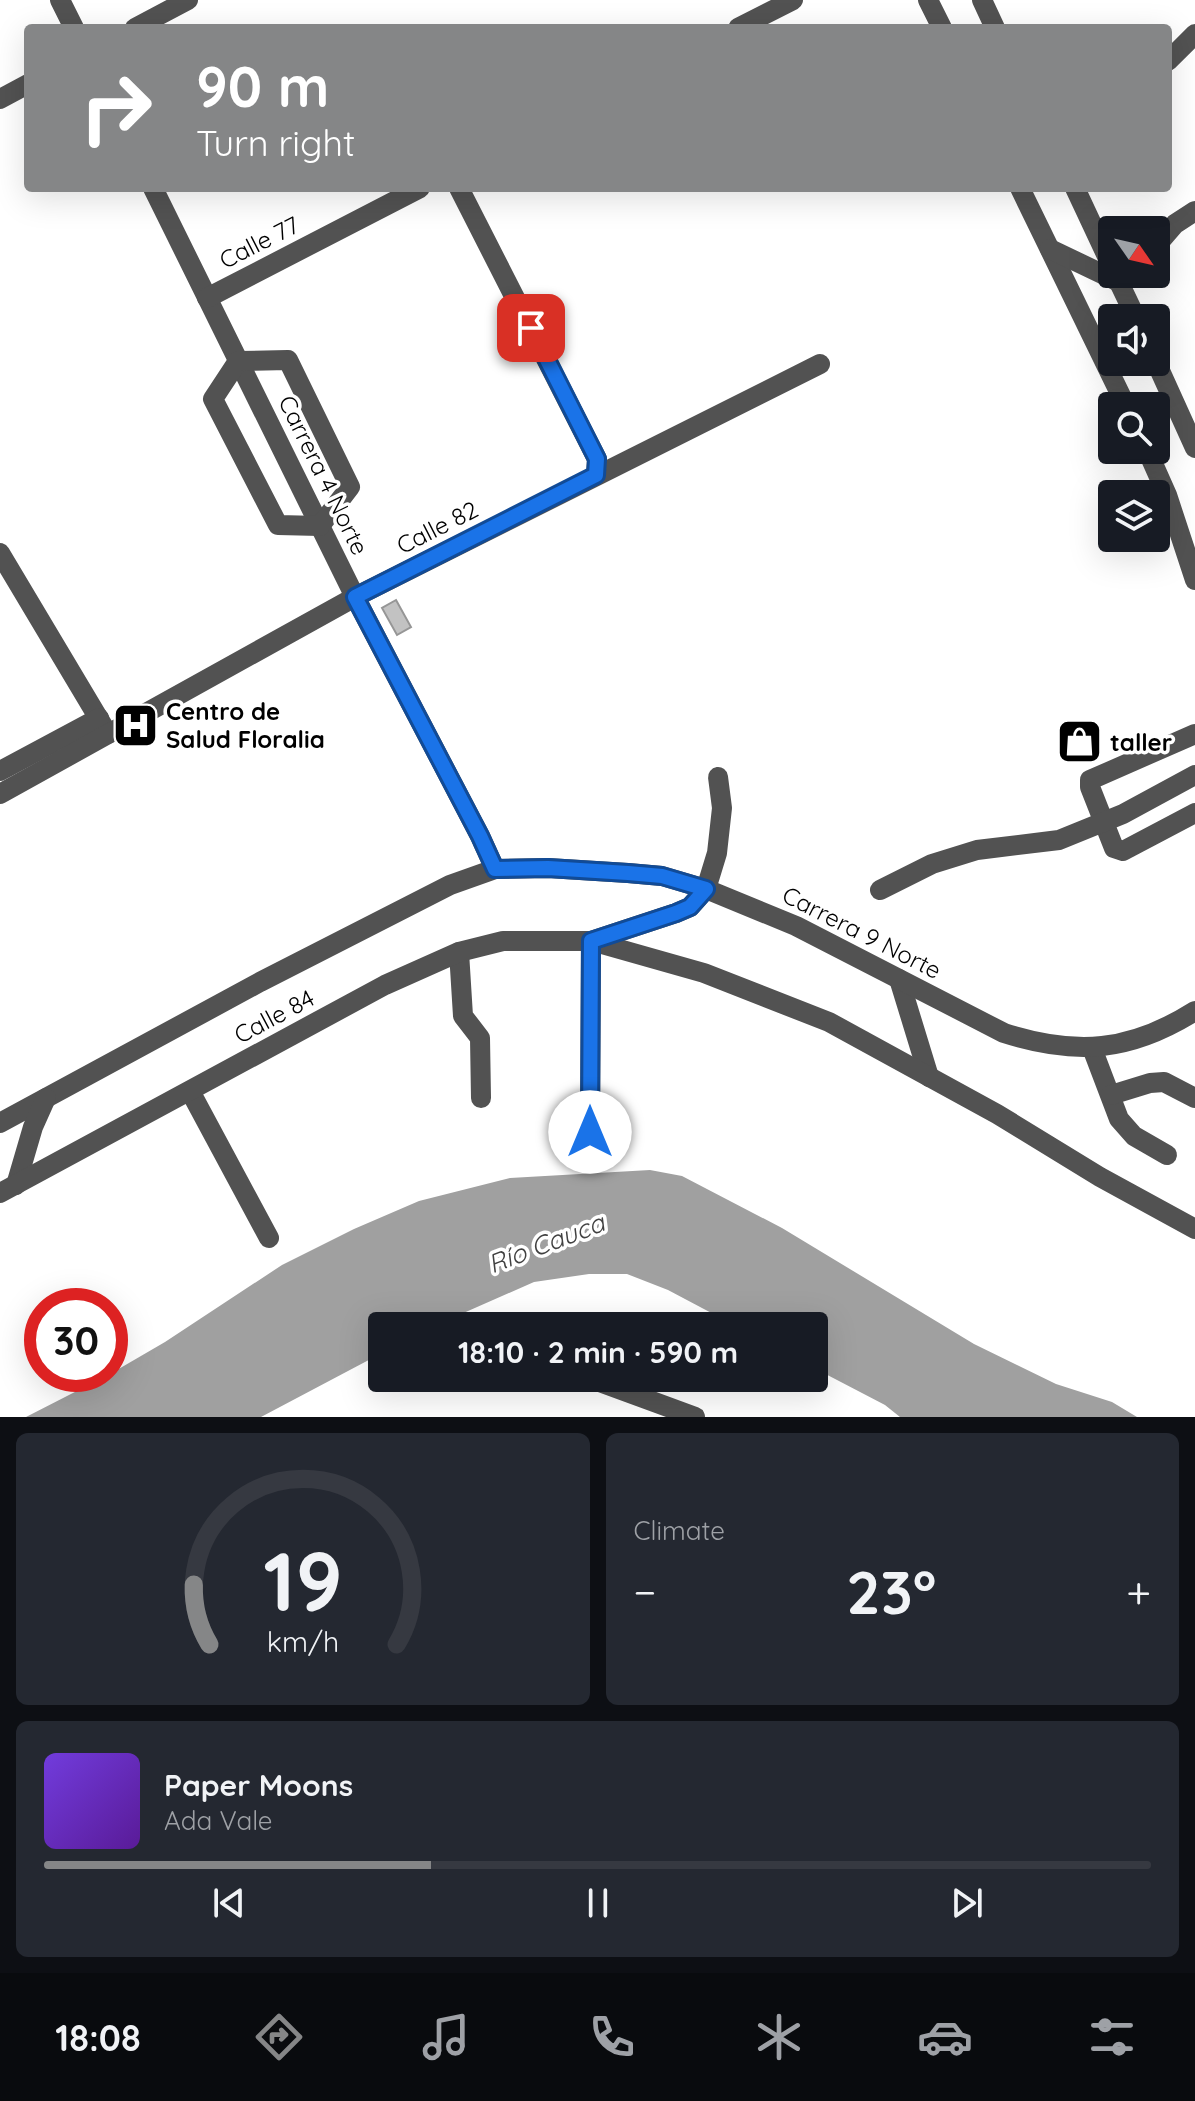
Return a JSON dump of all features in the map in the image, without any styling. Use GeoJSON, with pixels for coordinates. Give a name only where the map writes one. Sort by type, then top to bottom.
{"type":"FeatureCollection","features":[{"type":"Feature","properties":{"kind":"street"},"geometry":{"type":"LineString","coordinates":[[60,0],[72,24]]}},
{"type":"Feature","properties":{"kind":"street"},"geometry":{"type":"LineString","coordinates":[[143,24],[188,0]]}},
{"type":"Feature","properties":{"kind":"street"},"geometry":{"type":"LineString","coordinates":[[746,24],[793,0]]}},
{"type":"Feature","properties":{"kind":"street"},"geometry":{"type":"LineString","coordinates":[[928,0],[940,24]]}},
{"type":"Feature","properties":{"kind":"street"},"geometry":{"type":"LineString","coordinates":[[982,0],[993,24]]}},
{"type":"Feature","properties":{"kind":"street"},"geometry":{"type":"LineString","coordinates":[[1172,57],[1195,34]]}},
{"type":"Feature","properties":{"kind":"street"},"geometry":{"type":"LineString","coordinates":[[0,99],[24,86]]}},
{"type":"Feature","properties":{"kind":"street","name":"Carrera 4 Norte"},"geometry":{"type":"LineString","coordinates":[[155,192],[355,597],[495,869]]}},
{"type":"Feature","properties":{"kind":"street","name":"Calle 77"},"geometry":{"type":"LineString","coordinates":[[207,298],[412,192]]}},
{"type":"Feature","properties":{"kind":"street"},"geometry":{"type":"LineString","coordinates":[[467,192],[597,459],[596,475]]}},
{"type":"Feature","properties":{"kind":"street"},"geometry":{"type":"LineString","coordinates":[[1022,192],[1119,392]]}},
{"type":"Feature","properties":{"kind":"street"},"geometry":{"type":"LineString","coordinates":[[1077,192],[1098,233]]}},
{"type":"Feature","properties":{"kind":"street"},"geometry":{"type":"LineString","coordinates":[[1170,230],[1195,211]]}},
{"type":"Feature","properties":{"kind":"street"},"geometry":{"type":"LineString","coordinates":[[1050,249],[1098,266]]}},
{"type":"Feature","properties":{"kind":"street"},"geometry":{"type":"LineString","coordinates":[[288,360],[350,487],[320,526],[278,525],[213,399],[238,361],[288,360]]}},
{"type":"Feature","properties":{"kind":"street","name":"Calle 82"},"geometry":{"type":"LineString","coordinates":[[0,794],[104,726],[820,364]]}},
{"type":"Feature","properties":{"kind":"street"},"geometry":{"type":"LineString","coordinates":[[1164,376],[1190,423],[1195,448]]}},
{"type":"Feature","properties":{"kind":"street"},"geometry":{"type":"LineString","coordinates":[[1153,464],[1167,495],[1195,580]]}},
{"type":"Feature","properties":{"kind":"street"},"geometry":{"type":"LineString","coordinates":[[0,553],[104,726],[0,771]]}},
{"type":"Feature","properties":{"kind":"street"},"geometry":{"type":"LineString","coordinates":[[1195,734],[1090,780],[1114,848],[1123,851],[1195,813]]}},
{"type":"Feature","properties":{"kind":"street"},"geometry":{"type":"LineString","coordinates":[[880,890],[932,864],[977,850],[1059,840],[1123,814],[1195,775]]}},
{"type":"Feature","properties":{"kind":"street"},"geometry":{"type":"LineString","coordinates":[[591,941],[690,907],[706,889],[717,853],[722,808],[718,777]]}},
{"type":"Feature","properties":{"kind":"street","name":"Carrera 9 Norte"},"geometry":{"type":"LineString","coordinates":[[495,869],[548,868],[662,876],[706,889],[796,926],[1004,1033],[1037,1043],[1092,1048],[1148,1036],[1195,1011]]}},
{"type":"Feature","properties":{"kind":"street","name":"Calle 84"},"geometry":{"type":"LineString","coordinates":[[0,1123],[274,975],[450,885],[495,869]]}},
{"type":"Feature","properties":{"kind":"street","name":"Calle 84"},"geometry":{"type":"LineString","coordinates":[[8,1189],[385,985],[459,952],[503,941],[591,941]]}},
{"type":"Feature","properties":{"kind":"street"},"geometry":{"type":"LineString","coordinates":[[591,941],[704,973],[829,1022],[997,1114],[1100,1177],[1195,1229]]}},
{"type":"Feature","properties":{"kind":"street"},"geometry":{"type":"LineString","coordinates":[[590,1132],[591,941]]}},
{"type":"Feature","properties":{"kind":"street"},"geometry":{"type":"LineString","coordinates":[[459,952],[463,1016],[480,1038],[481,1098]]}},
{"type":"Feature","properties":{"kind":"street"},"geometry":{"type":"LineString","coordinates":[[899,979],[929,1077]]}},
{"type":"Feature","properties":{"kind":"street"},"geometry":{"type":"LineString","coordinates":[[1092,1048],[1119,1119],[1134,1136],[1167,1155]]}},
{"type":"Feature","properties":{"kind":"street"},"geometry":{"type":"LineString","coordinates":[[1111,1095],[1164,1082],[1195,1098]]}},
{"type":"Feature","properties":{"kind":"street"},"geometry":{"type":"LineString","coordinates":[[190,1091],[269,1238]]}},
{"type":"Feature","properties":{"kind":"street"},"geometry":{"type":"LineString","coordinates":[[8,1189],[46,1098]]}},
{"type":"Feature","properties":{"kind":"street"},"geometry":{"type":"LineString","coordinates":[[627,1392],[695,1417]]}},
{"type":"Feature","properties":{"kind":"water","name":"Río Cauca"},"geometry":{"type":"Polygon","coordinates":[[[650,1170],[682,1176],[782,1228],[974,1344],[1056,1384],[1112,1402],[1137,1417],[900,1417],[885,1405],[828,1375],[828,1312],[710,1312],[668,1290],[627,1274],[589,1274],[534,1282],[466,1312],[368,1312],[368,1360],[261,1417],[26,1417],[75,1392],[128,1392],[128,1364],[282,1265],[354,1229],[419,1201],[510,1178],[650,1170]]]}},
{"type":"Feature","properties":{"kind":"building"},"geometry":{"type":"Polygon","coordinates":[[[396,600],[411,627],[397,635],[382,608],[396,600]]]}},
{"type":"Feature","properties":{"kind":"place","name":"Centro de Salud Floralia"},"geometry":{"type":"Point","coordinates":[135,725]}},
{"type":"Feature","properties":{"kind":"place","name":"taller"},"geometry":{"type":"Point","coordinates":[1079,742]}},
{"type":"Feature","properties":{"kind":"route"},"geometry":{"type":"LineString","coordinates":[[531,328],[597,459],[596,475],[355,597],[495,869],[548,868],[662,876],[706,889],[690,907],[591,941],[590,1132]]}}]}
